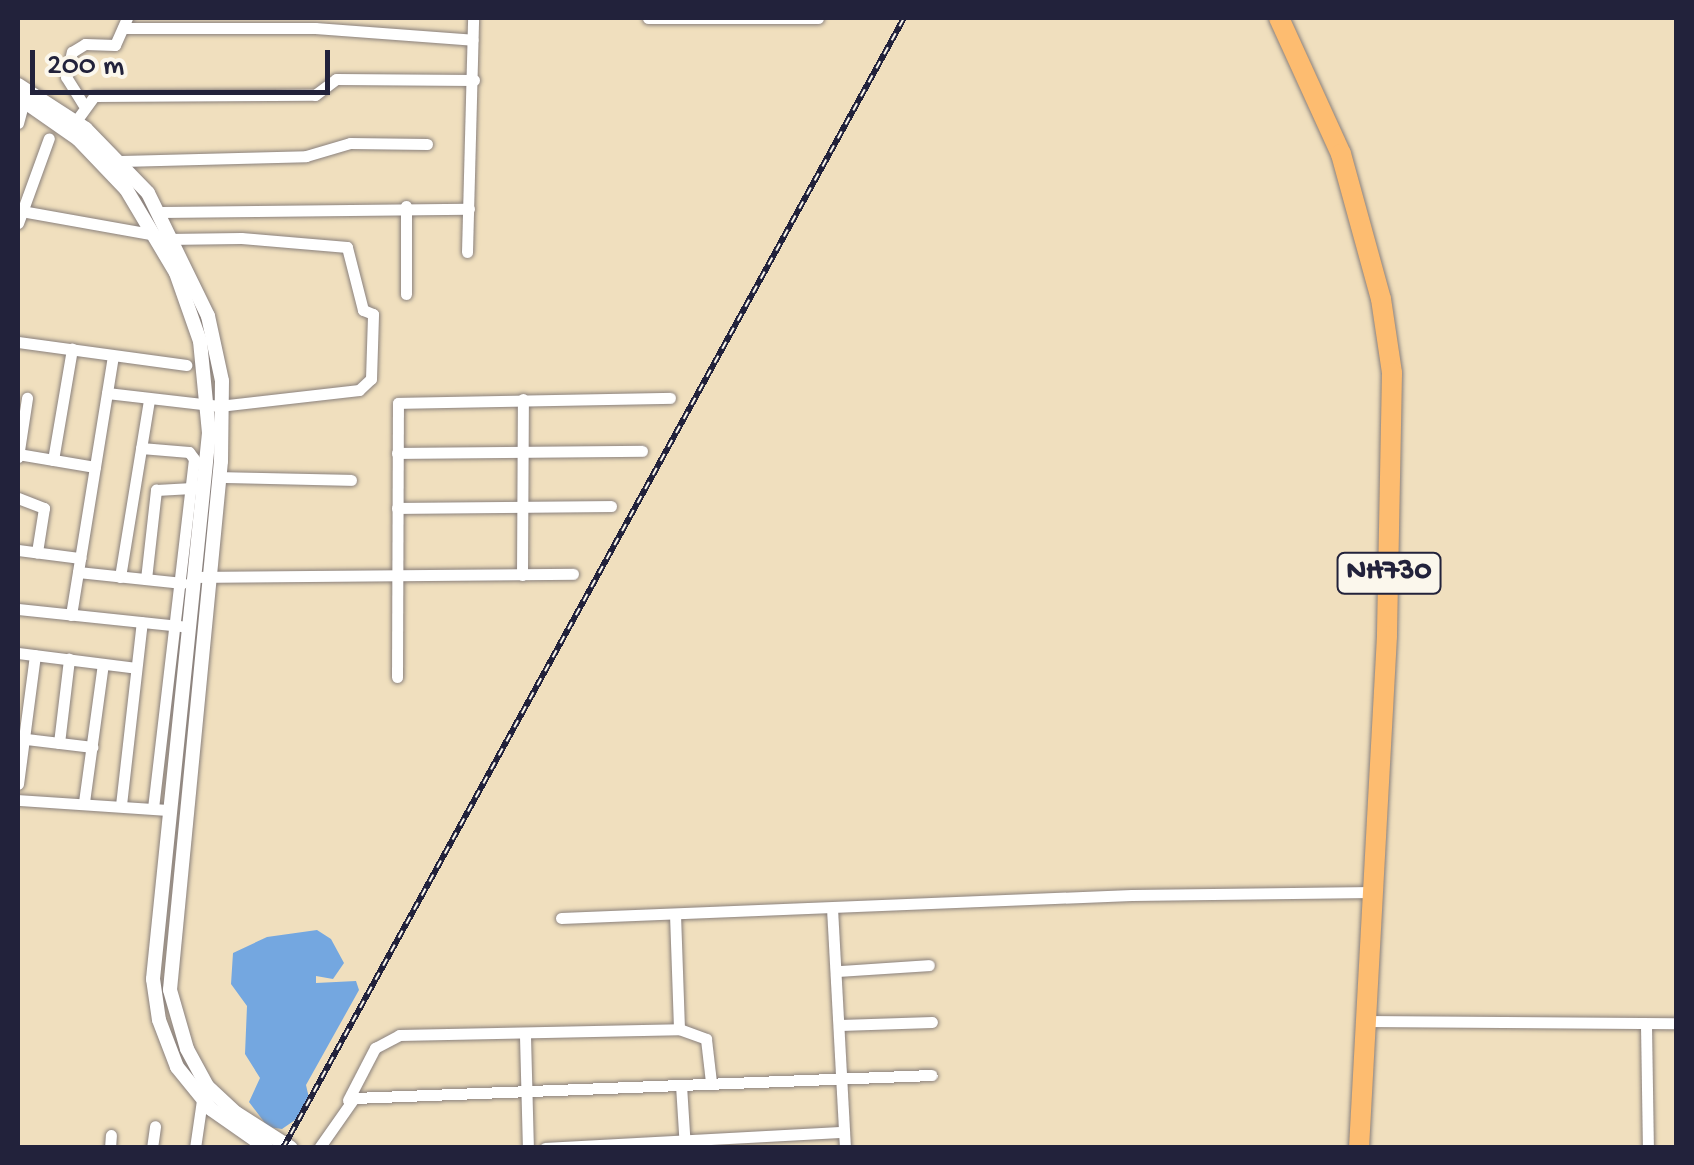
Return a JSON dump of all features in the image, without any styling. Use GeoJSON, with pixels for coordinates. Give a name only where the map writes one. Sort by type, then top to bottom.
{"type":"FeatureCollection","features":[{"type":"Feature","properties":{"kind":"highway","name":"NH730"},"geometry":{"type":"LineString","coordinates":[[1279,18],[1341,154],[1388,338],[1394,458],[1358,1148]]}},
{"type":"Feature","properties":{"kind":"street"},"geometry":{"type":"LineString","coordinates":[[467,252],[473,18]]}},
{"type":"Feature","properties":{"kind":"street"},"geometry":{"type":"LineString","coordinates":[[648,18],[818,18]]}},
{"type":"Feature","properties":{"kind":"street"},"geometry":{"type":"LineString","coordinates":[[83,104],[66,77],[72,52],[84,44],[114,45],[125,23],[314,28],[473,40]]}},
{"type":"Feature","properties":{"kind":"street"},"geometry":{"type":"LineString","coordinates":[[76,122],[83,104],[94,96],[321,94],[336,79],[474,80]]}},
{"type":"Feature","properties":{"kind":"street"},"geometry":{"type":"LineString","coordinates":[[18,85],[76,122],[121,161],[161,212],[165,239],[195,318],[216,406],[220,477],[184,626],[153,808]]}},
{"type":"Feature","properties":{"kind":"street"},"geometry":{"type":"LineString","coordinates":[[18,123],[21,99],[94,154],[165,239]]}},
{"type":"Feature","properties":{"kind":"street"},"geometry":{"type":"LineString","coordinates":[[18,223],[26,212],[49,138]]}},
{"type":"Feature","properties":{"kind":"street"},"geometry":{"type":"LineString","coordinates":[[121,161],[306,156],[350,143],[427,144]]}},
{"type":"Feature","properties":{"kind":"street"},"geometry":{"type":"LineString","coordinates":[[161,212],[306,216],[406,206],[470,210]]}},
{"type":"Feature","properties":{"kind":"street"},"geometry":{"type":"LineString","coordinates":[[406,206],[406,294]]}},
{"type":"Feature","properties":{"kind":"street"},"geometry":{"type":"LineString","coordinates":[[26,212],[165,239],[347,247],[362,310],[373,314],[371,378],[364,388],[216,406],[107,393]]}},
{"type":"Feature","properties":{"kind":"street"},"geometry":{"type":"LineString","coordinates":[[18,342],[186,365]]}},
{"type":"Feature","properties":{"kind":"street"},"geometry":{"type":"LineString","coordinates":[[52,460],[72,350]]}},
{"type":"Feature","properties":{"kind":"street"},"geometry":{"type":"LineString","coordinates":[[70,615],[112,356]]}},
{"type":"Feature","properties":{"kind":"street"},"geometry":{"type":"LineString","coordinates":[[26,398],[18,453],[96,467]]}},
{"type":"Feature","properties":{"kind":"street"},"geometry":{"type":"LineString","coordinates":[[397,677],[400,576],[396,454],[401,401],[670,398]]}},
{"type":"Feature","properties":{"kind":"street"},"geometry":{"type":"LineString","coordinates":[[120,576],[149,399]]}},
{"type":"Feature","properties":{"kind":"street"},"geometry":{"type":"LineString","coordinates":[[522,575],[523,399]]}},
{"type":"Feature","properties":{"kind":"street"},"geometry":{"type":"LineString","coordinates":[[216,406],[198,579],[170,990],[186,1049],[207,1086],[236,1114],[291,1148]]}},
{"type":"Feature","properties":{"kind":"street"},"geometry":{"type":"LineString","coordinates":[[141,448],[192,453],[198,579]]}},
{"type":"Feature","properties":{"kind":"street"},"geometry":{"type":"LineString","coordinates":[[396,454],[642,451]]}},
{"type":"Feature","properties":{"kind":"street"},"geometry":{"type":"LineString","coordinates":[[220,477],[351,480]]}},
{"type":"Feature","properties":{"kind":"street"},"geometry":{"type":"LineString","coordinates":[[146,579],[156,490],[192,488]]}},
{"type":"Feature","properties":{"kind":"street"},"geometry":{"type":"LineString","coordinates":[[18,498],[44,508],[36,552]]}},
{"type":"Feature","properties":{"kind":"street"},"geometry":{"type":"LineString","coordinates":[[397,508],[612,506]]}},
{"type":"Feature","properties":{"kind":"street"},"geometry":{"type":"LineString","coordinates":[[18,550],[80,558]]}},
{"type":"Feature","properties":{"kind":"street"},"geometry":{"type":"LineString","coordinates":[[78,572],[146,579],[573,574]]}},
{"type":"Feature","properties":{"kind":"street"},"geometry":{"type":"LineString","coordinates":[[18,609],[184,626]]}},
{"type":"Feature","properties":{"kind":"street"},"geometry":{"type":"LineString","coordinates":[[121,806],[142,622]]}},
{"type":"Feature","properties":{"kind":"street"},"geometry":{"type":"LineString","coordinates":[[184,626],[153,979],[167,1046],[202,1100],[248,1143],[267,1148]]}},
{"type":"Feature","properties":{"kind":"street"},"geometry":{"type":"LineString","coordinates":[[18,653],[136,668]]}},
{"type":"Feature","properties":{"kind":"street"},"geometry":{"type":"LineString","coordinates":[[18,784],[21,738],[35,655]]}},
{"type":"Feature","properties":{"kind":"street"},"geometry":{"type":"LineString","coordinates":[[59,743],[69,660]]}},
{"type":"Feature","properties":{"kind":"street"},"geometry":{"type":"LineString","coordinates":[[84,802],[103,664]]}},
{"type":"Feature","properties":{"kind":"street"},"geometry":{"type":"LineString","coordinates":[[21,738],[92,747]]}},
{"type":"Feature","properties":{"kind":"street"},"geometry":{"type":"LineString","coordinates":[[18,800],[170,810]]}},
{"type":"Feature","properties":{"kind":"street"},"geometry":{"type":"LineString","coordinates":[[561,918],[1374,892]]}},
{"type":"Feature","properties":{"kind":"street"},"geometry":{"type":"LineString","coordinates":[[832,908],[839,971],[844,1148]]}},
{"type":"Feature","properties":{"kind":"street"},"geometry":{"type":"LineString","coordinates":[[675,914],[680,1029]]}},
{"type":"Feature","properties":{"kind":"street"},"geometry":{"type":"LineString","coordinates":[[839,971],[930,966]]}},
{"type":"Feature","properties":{"kind":"street"},"geometry":{"type":"LineString","coordinates":[[1365,1021],[1676,1023]]}},
{"type":"Feature","properties":{"kind":"street"},"geometry":{"type":"LineString","coordinates":[[840,1025],[932,1022]]}},
{"type":"Feature","properties":{"kind":"street"},"geometry":{"type":"LineString","coordinates":[[1646,1025],[1648,1148]]}},
{"type":"Feature","properties":{"kind":"street"},"geometry":{"type":"LineString","coordinates":[[319,1148],[348,1100],[359,1071],[390,1036],[525,1036],[680,1029],[706,1040],[710,1082]]}},
{"type":"Feature","properties":{"kind":"street"},"geometry":{"type":"LineString","coordinates":[[525,1036],[528,1148]]}},
{"type":"Feature","properties":{"kind":"street"},"geometry":{"type":"LineString","coordinates":[[348,1100],[932,1075]]}},
{"type":"Feature","properties":{"kind":"street"},"geometry":{"type":"LineString","coordinates":[[682,1085],[685,1143]]}},
{"type":"Feature","properties":{"kind":"street"},"geometry":{"type":"LineString","coordinates":[[195,1148],[202,1100]]}},
{"type":"Feature","properties":{"kind":"street"},"geometry":{"type":"LineString","coordinates":[[152,1148],[155,1126]]}},
{"type":"Feature","properties":{"kind":"street"},"geometry":{"type":"LineString","coordinates":[[545,1148],[844,1132]]}},
{"type":"Feature","properties":{"kind":"water"},"geometry":{"type":"Polygon","coordinates":[[[317,930],[331,939],[344,963],[333,979],[316,976],[316,983],[356,981],[359,990],[306,1085],[309,1098],[295,1120],[282,1129],[268,1127],[249,1102],[260,1078],[245,1054],[247,1006],[231,984],[233,953],[267,937],[317,930]]]}},
{"type":"Feature","properties":{"kind":"railway"},"geometry":{"type":"LineString","coordinates":[[283,1148],[904,18]]}}]}
